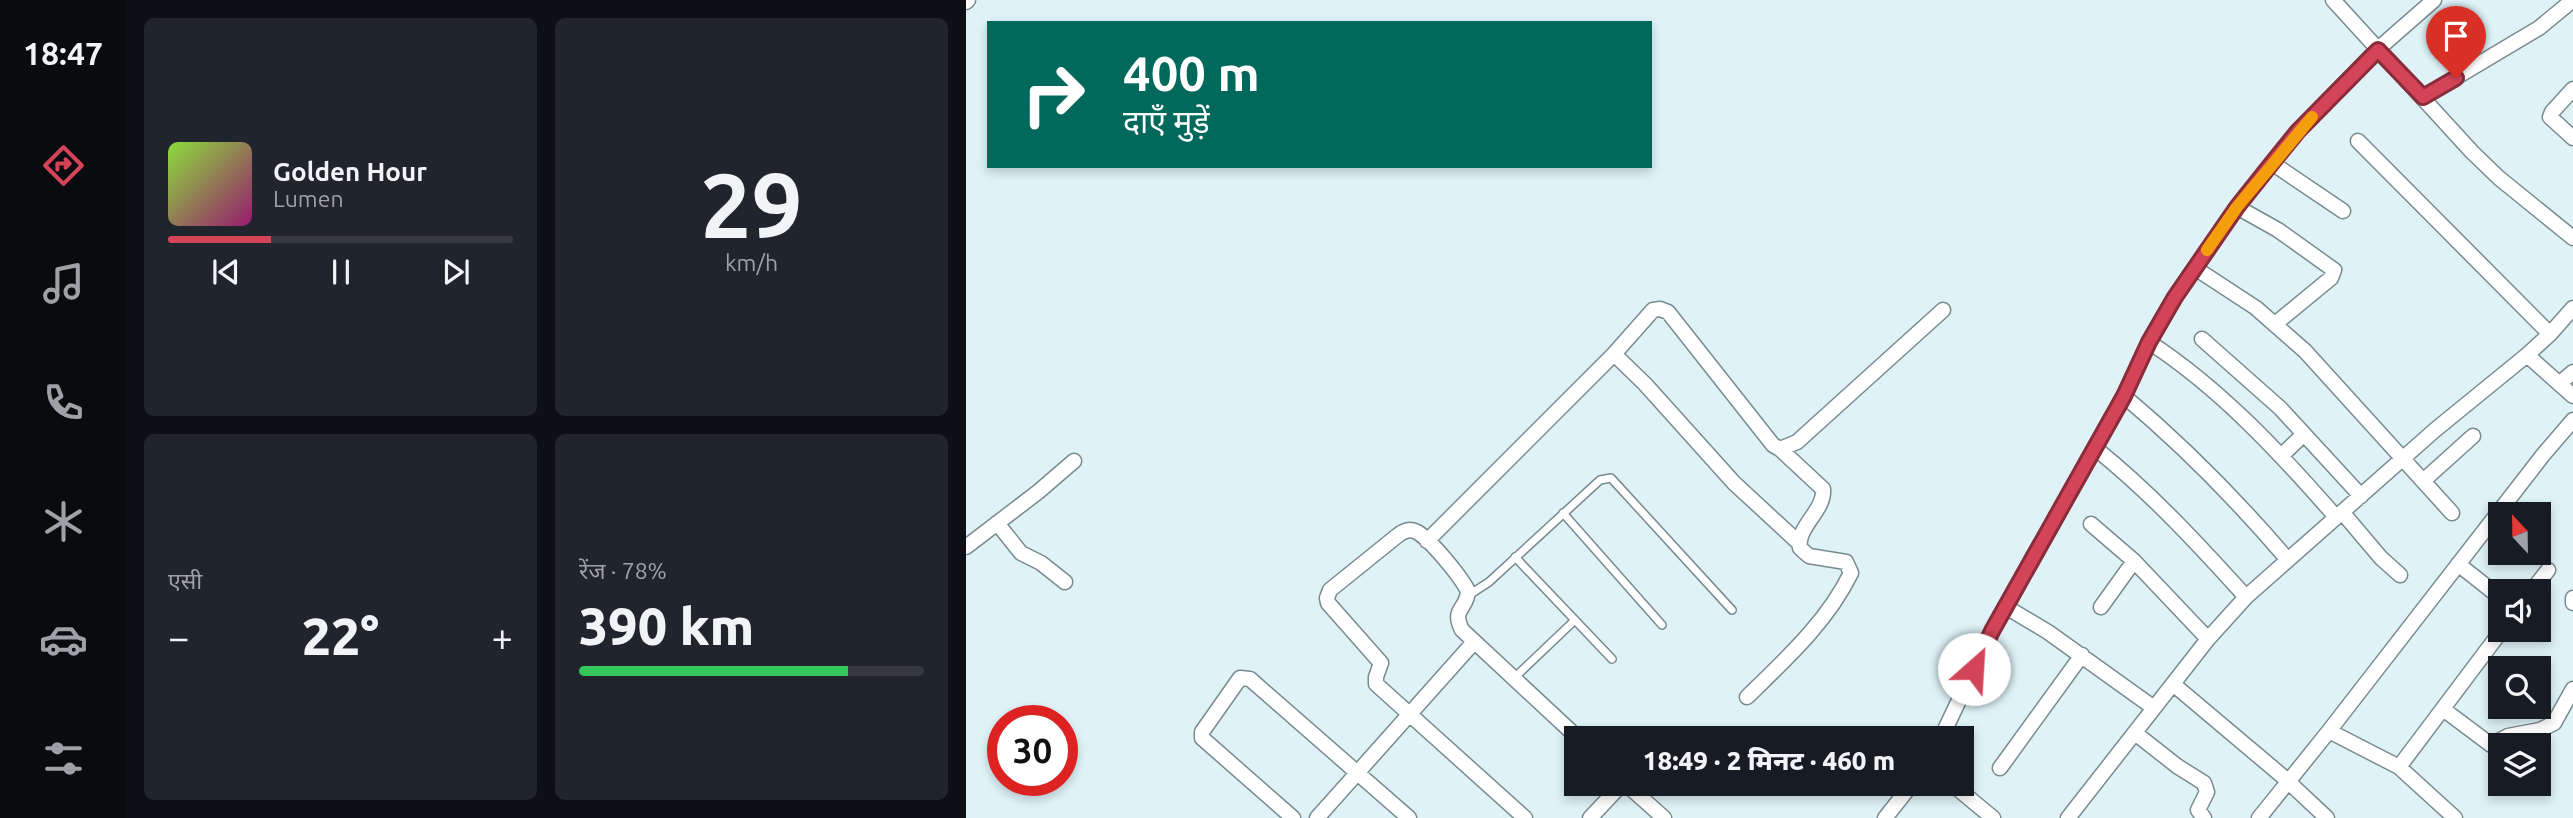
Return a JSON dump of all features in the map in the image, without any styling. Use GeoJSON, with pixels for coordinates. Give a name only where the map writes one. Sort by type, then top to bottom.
{"type":"FeatureCollection","features":[{"type":"Feature","properties":{"kind":"street"},"geometry":{"type":"LineString","coordinates":[[2333,0],[2423,97],[2446,126],[2500,178],[2573,237]]}},
{"type":"Feature","properties":{"kind":"street"},"geometry":{"type":"LineString","coordinates":[[1947,726],[1992,631],[2124,396],[2149,342],[2175,297],[2237,207],[2298,131],[2378,50],[2434,0]]}},
{"type":"Feature","properties":{"kind":"street"},"geometry":{"type":"LineString","coordinates":[[2423,97],[2539,28],[2573,0]]}},
{"type":"Feature","properties":{"kind":"street"},"geometry":{"type":"LineString","coordinates":[[2573,89],[2550,117],[2573,138]]}},
{"type":"Feature","properties":{"kind":"street"},"geometry":{"type":"LineString","coordinates":[[2358,141],[2550,334]]}},
{"type":"Feature","properties":{"kind":"street"},"geometry":{"type":"LineString","coordinates":[[2272,163],[2343,211]]}},
{"type":"Feature","properties":{"kind":"street"},"geometry":{"type":"LineString","coordinates":[[2237,207],[2278,230],[2334,270],[2332,278],[2274,324]]}},
{"type":"Feature","properties":{"kind":"street"},"geometry":{"type":"LineString","coordinates":[[2195,268],[2256,308],[2274,324],[2330,378],[2452,513]]}},
{"type":"Feature","properties":{"kind":"street"},"geometry":{"type":"LineString","coordinates":[[2068,818],[2208,639],[2246,597],[2402,459],[2527,355],[2573,308]]}},
{"type":"Feature","properties":{"kind":"street"},"geometry":{"type":"LineString","coordinates":[[1427,541],[1614,354],[1653,310],[1660,309],[1668,312],[1773,444],[1824,489],[1821,502],[1799,543]]}},
{"type":"Feature","properties":{"kind":"street"},"geometry":{"type":"LineString","coordinates":[[1780,449],[1797,442],[1943,310]]}},
{"type":"Feature","properties":{"kind":"street"},"geometry":{"type":"LineString","coordinates":[[2202,339],[2256,384],[2361,496]]}},
{"type":"Feature","properties":{"kind":"street"},"geometry":{"type":"LineString","coordinates":[[2149,342],[2201,380],[2400,575]]}},
{"type":"Feature","properties":{"kind":"street"},"geometry":{"type":"LineString","coordinates":[[1614,354],[1645,384],[1734,483],[1799,543],[1800,548],[1809,556],[1846,562],[1851,573],[1834,602],[1796,651],[1747,697]]}},
{"type":"Feature","properties":{"kind":"street"},"geometry":{"type":"LineString","coordinates":[[2527,355],[2573,396]]}},
{"type":"Feature","properties":{"kind":"street"},"geometry":{"type":"LineString","coordinates":[[2560,383],[2573,372]]}},
{"type":"Feature","properties":{"kind":"street"},"geometry":{"type":"LineString","coordinates":[[2124,396],[2177,440],[2288,560]]}},
{"type":"Feature","properties":{"kind":"street"},"geometry":{"type":"LineString","coordinates":[[2259,818],[2573,420]]}},
{"type":"Feature","properties":{"kind":"street"},"geometry":{"type":"LineString","coordinates":[[2281,456],[2304,434]]}},
{"type":"Feature","properties":{"kind":"street"},"geometry":{"type":"LineString","coordinates":[[2423,481],[2473,436]]}},
{"type":"Feature","properties":{"kind":"street"},"geometry":{"type":"LineString","coordinates":[[2095,448],[2135,480],[2173,517],[2246,597]]}},
{"type":"Feature","properties":{"kind":"street"},"geometry":{"type":"LineString","coordinates":[[966,547],[1074,461]]}},
{"type":"Feature","properties":{"kind":"street"},"geometry":{"type":"LineString","coordinates":[[997,523],[1021,553],[1041,563],[1065,582]]}},
{"type":"Feature","properties":{"kind":"street"},"geometry":{"type":"LineString","coordinates":[[2091,524],[2134,561],[2208,639]]}},
{"type":"Feature","properties":{"kind":"street"},"geometry":{"type":"LineString","coordinates":[[1525,818],[1376,684],[1381,663],[1326,598],[1330,590],[1402,532],[1416,531],[1465,586],[1468,596],[1458,612],[1457,620],[1462,630],[1565,726]]}},
{"type":"Feature","properties":{"kind":"street"},"geometry":{"type":"LineString","coordinates":[[2101,607],[2134,561]]}},
{"type":"Feature","properties":{"kind":"street"},"geometry":{"type":"LineString","coordinates":[[2458,564],[2488,588]]}},
{"type":"Feature","properties":{"kind":"street"},"geometry":{"type":"LineString","coordinates":[[2541,579],[2548,570]]}},
{"type":"Feature","properties":{"kind":"street"},"geometry":{"type":"LineString","coordinates":[[2006,607],[2082,655],[2154,708]]}},
{"type":"Feature","properties":{"kind":"street"},"geometry":{"type":"LineString","coordinates":[[1317,818],[1474,642]]}},
{"type":"Feature","properties":{"kind":"street"},"geometry":{"type":"LineString","coordinates":[[2399,767],[2493,642]]}},
{"type":"Feature","properties":{"kind":"street"},"geometry":{"type":"LineString","coordinates":[[2000,768],[2082,655]]}},
{"type":"Feature","properties":{"kind":"street"},"geometry":{"type":"LineString","coordinates":[[1293,818],[1202,738],[1202,732],[1240,678],[1250,679],[1409,818]]}},
{"type":"Feature","properties":{"kind":"street"},"geometry":{"type":"LineString","coordinates":[[2173,684],[2327,818]]}},
{"type":"Feature","properties":{"kind":"street"},"geometry":{"type":"LineString","coordinates":[[2442,709],[2491,745],[2508,736],[2540,730],[2554,723],[2573,689]]}},
{"type":"Feature","properties":{"kind":"street"},"geometry":{"type":"LineString","coordinates":[[2329,731],[2399,767],[2455,818]]}},
{"type":"Feature","properties":{"kind":"street"},"geometry":{"type":"LineString","coordinates":[[2135,733],[2204,783],[2207,792],[2198,816]]}},
{"type":"Feature","properties":{"kind":"street"},"geometry":{"type":"LineString","coordinates":[[1590,818],[1612,796]]}},
{"type":"Feature","properties":{"kind":"street"},"geometry":{"type":"LineString","coordinates":[[1638,796],[1664,818]]}},
{"type":"Feature","properties":{"kind":"street"},"geometry":{"type":"LineString","coordinates":[[1885,818],[1902,796]]}},
{"type":"Feature","properties":{"kind":"street"},"geometry":{"type":"LineString","coordinates":[[1966,796],[1993,818]]}},
{"type":"Feature","properties":{"kind":"lane"},"geometry":{"type":"LineString","coordinates":[[1468,596],[1489,582],[1600,480],[1611,478],[1732,610]]}},
{"type":"Feature","properties":{"kind":"lane"},"geometry":{"type":"LineString","coordinates":[[1563,513],[1662,625]]}},
{"type":"Feature","properties":{"kind":"lane"},"geometry":{"type":"LineString","coordinates":[[1515,557],[1612,659]]}},
{"type":"Feature","properties":{"kind":"lane"},"geometry":{"type":"LineString","coordinates":[[1513,679],[1575,620]]}},
{"type":"Feature","properties":{"kind":"slow traffic"},"geometry":{"type":"LineString","coordinates":[[2207,250],[2237,207],[2312,117]]}},
{"type":"Feature","properties":{"kind":"route"},"geometry":{"type":"LineString","coordinates":[[1974,669],[1992,631],[2124,396],[2149,342],[2175,297],[2237,207],[2298,131],[2378,50],[2423,97],[2456,78]]}}]}
